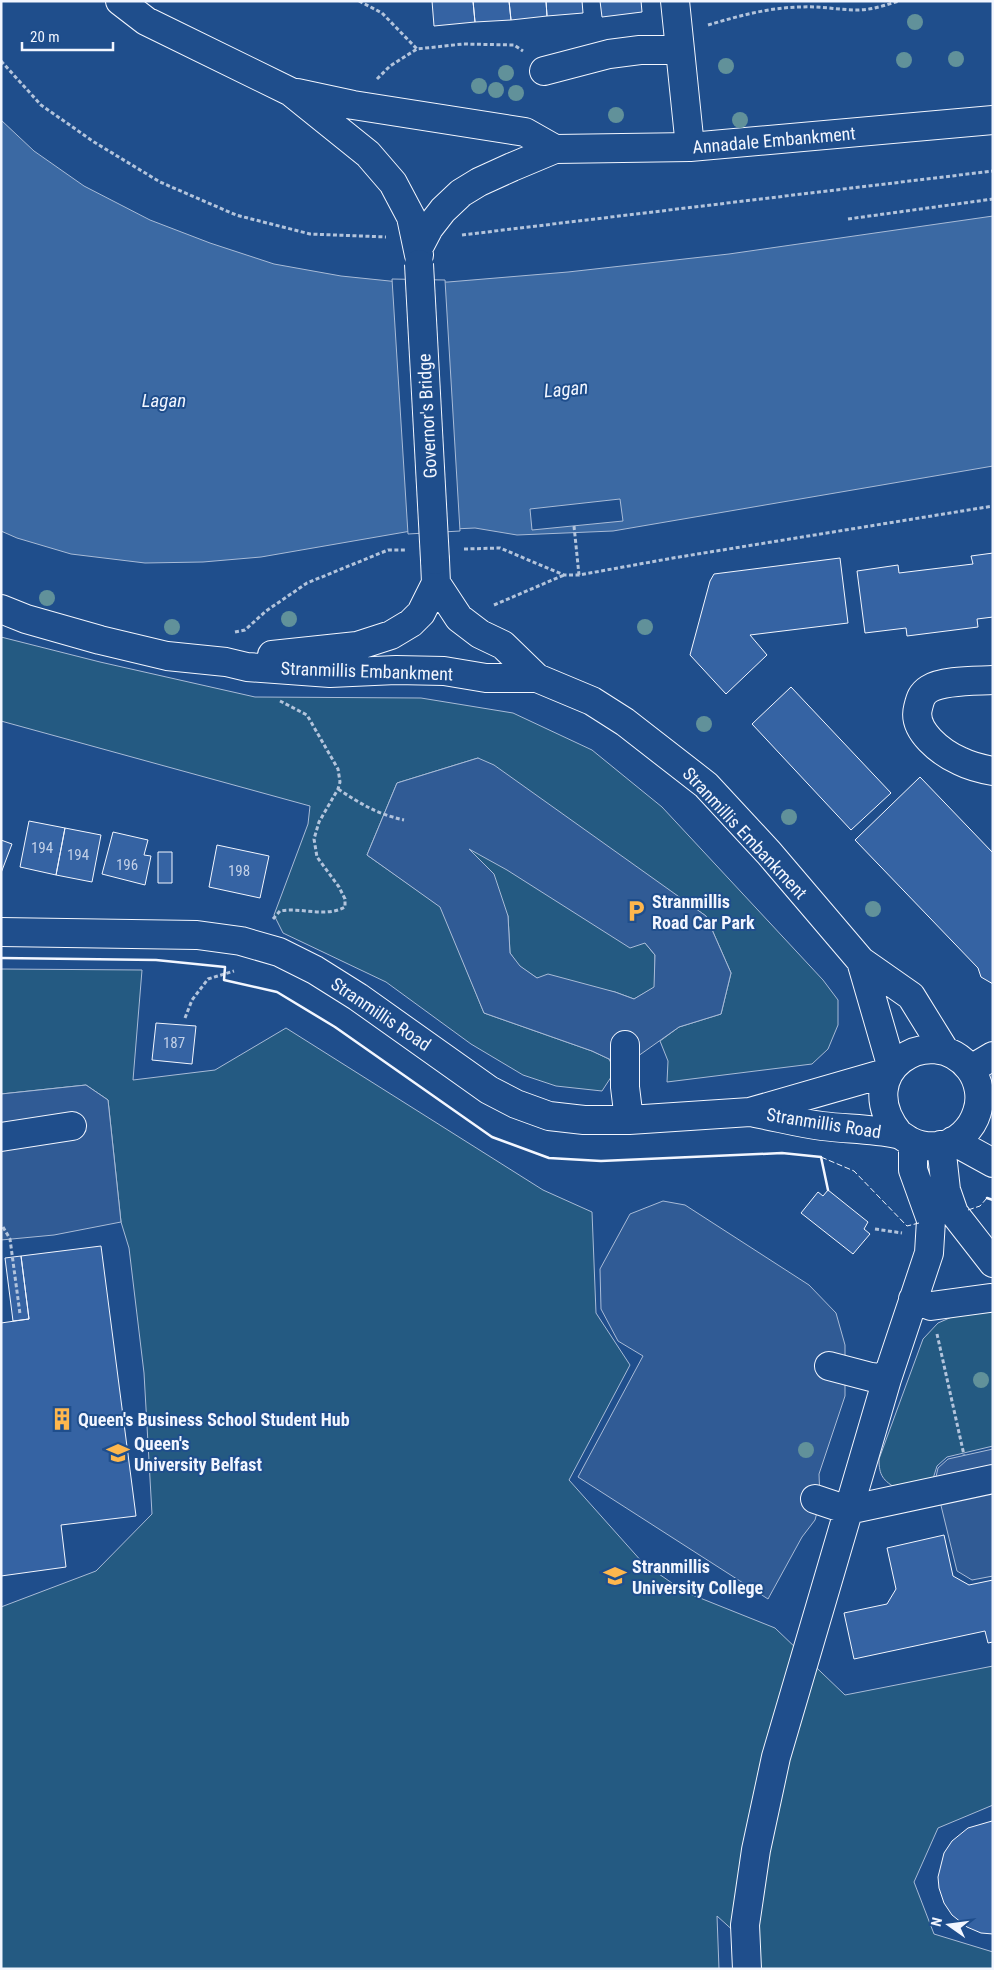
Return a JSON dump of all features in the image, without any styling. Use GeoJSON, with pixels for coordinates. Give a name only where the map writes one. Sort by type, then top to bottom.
{"type":"FeatureCollection","features":[{"type":"Feature","properties":{"kind":"street","name":"Annadale Embankment"},"geometry":{"type":"LineString","coordinates":[[120,1],[146,21],[291,92],[368,154],[393,183],[411,217],[419,256]]}},
{"type":"Feature","properties":{"kind":"street"},"geometry":{"type":"LineString","coordinates":[[674,1],[690,148]]}},
{"type":"Feature","properties":{"kind":"street"},"geometry":{"type":"LineString","coordinates":[[544,71],[610,54],[679,42]]}},
{"type":"Feature","properties":{"kind":"street","name":"Annadale Embankment"},"geometry":{"type":"LineString","coordinates":[[291,92],[353,105],[525,132],[555,149]]}},
{"type":"Feature","properties":{"kind":"street","name":"Annadale Embankment"},"geometry":{"type":"LineString","coordinates":[[419,256],[429,228],[443,210],[461,193],[512,166],[555,149],[690,148],[993,120]]}},
{"type":"Feature","properties":{"kind":"street","name":"Governor's Bridge"},"geometry":{"type":"LineString","coordinates":[[419,256],[435,572]]}},
{"type":"Feature","properties":{"kind":"street","name":"Stranmillis Embankment"},"geometry":{"type":"LineString","coordinates":[[226,662],[247,657],[357,646],[391,635],[411,623],[421,613],[435,572]]}},
{"type":"Feature","properties":{"kind":"street","name":"Stranmillis Embankment"},"geometry":{"type":"LineString","coordinates":[[435,572],[459,618],[480,634],[503,645],[537,678],[592,701],[624,722],[695,775],[769,853],[861,961],[911,996],[945,1051]]}},
{"type":"Feature","properties":{"kind":"street","name":"Stranmillis Embankment"},"geometry":{"type":"LineString","coordinates":[[1,608],[26,619],[100,640],[167,656],[226,662],[247,667],[330,673],[396,670],[444,671],[486,678],[537,678]]}},
{"type":"Feature","properties":{"kind":"street"},"geometry":{"type":"LineString","coordinates":[[993,680],[941,685],[929,689],[921,697],[916,714],[922,731],[939,748],[960,761],[993,771]]}},
{"type":"Feature","properties":{"kind":"street","name":"Stranmillis Road"},"geometry":{"type":"LineString","coordinates":[[1,932],[197,935],[279,952],[315,970],[358,997],[489,1090],[516,1104],[549,1116],[584,1120],[629,1120],[750,1112],[890,1070]]}},
{"type":"Feature","properties":{"kind":"street","name":"Stranmillis Embankment"},"geometry":{"type":"LineString","coordinates":[[861,961],[890,1070]]}},
{"type":"Feature","properties":{"kind":"street"},"geometry":{"type":"LineString","coordinates":[[626,1045],[625,1087],[629,1120]]}},
{"type":"Feature","properties":{"kind":"street"},"geometry":{"type":"LineString","coordinates":[[932,1049],[945,1051],[959,1058],[982,1062],[978,1082],[985,1120],[972,1124],[964,1134],[947,1143],[927,1146],[906,1139],[889,1122],[883,1107],[883,1090],[890,1070],[907,1056],[919,1051],[932,1049]]}},
{"type":"Feature","properties":{"kind":"street","name":"Stranmillis Road"},"geometry":{"type":"LineString","coordinates":[[750,1112],[906,1139]]}},
{"type":"Feature","properties":{"kind":"street"},"geometry":{"type":"LineString","coordinates":[[1,1137],[72,1126]]}},
{"type":"Feature","properties":{"kind":"street"},"geometry":{"type":"LineString","coordinates":[[746,1969],[745,1925],[756,1850],[776,1757],[887,1379],[922,1303],[929,1253],[931,1220],[913,1170],[906,1139]]}},
{"type":"Feature","properties":{"kind":"street"},"geometry":{"type":"LineString","coordinates":[[947,1143],[993,1163]]}},
{"type":"Feature","properties":{"kind":"street"},"geometry":{"type":"LineString","coordinates":[[947,1143],[946,1190],[954,1213],[993,1263]]}},
{"type":"Feature","properties":{"kind":"street"},"geometry":{"type":"LineString","coordinates":[[922,1303],[990,1298]]}},
{"type":"Feature","properties":{"kind":"street"},"geometry":{"type":"LineString","coordinates":[[829,1366],[871,1377],[887,1379]]}},
{"type":"Feature","properties":{"kind":"street"},"geometry":{"type":"LineString","coordinates":[[815,1498],[848,1510],[993,1480]]}},
{"type":"Feature","properties":{"kind":"path"},"geometry":{"type":"LineString","coordinates":[[359,1],[382,13],[417,49]]}},
{"type":"Feature","properties":{"kind":"path"},"geometry":{"type":"LineString","coordinates":[[679,42],[748,13],[803,6],[859,10],[899,1]]}},
{"type":"Feature","properties":{"kind":"path"},"geometry":{"type":"LineString","coordinates":[[377,80],[390,66],[417,49],[463,44],[514,45],[534,59],[544,71]]}},
{"type":"Feature","properties":{"kind":"path"},"geometry":{"type":"LineString","coordinates":[[1,61],[41,105],[94,142],[160,182],[236,215],[310,234],[391,237]]}},
{"type":"Feature","properties":{"kind":"path"},"geometry":{"type":"LineString","coordinates":[[458,236],[993,171]]}},
{"type":"Feature","properties":{"kind":"path"},"geometry":{"type":"LineString","coordinates":[[848,219],[993,199]]}},
{"type":"Feature","properties":{"kind":"path"},"geometry":{"type":"LineString","coordinates":[[463,548],[500,548],[564,574],[580,575],[682,556],[993,506]]}},
{"type":"Feature","properties":{"kind":"path"},"geometry":{"type":"LineString","coordinates":[[574,526],[580,575]]}},
{"type":"Feature","properties":{"kind":"path"},"geometry":{"type":"LineString","coordinates":[[245,630],[266,611],[307,583],[388,550],[407,550]]}},
{"type":"Feature","properties":{"kind":"path"},"geometry":{"type":"LineString","coordinates":[[494,606],[564,574]]}},
{"type":"Feature","properties":{"kind":"path"},"geometry":{"type":"LineString","coordinates":[[185,1018],[192,1000],[208,979],[237,970],[280,911],[292,908],[325,913],[337,911],[345,907],[345,899],[339,887],[317,857],[314,840],[319,822],[338,789],[340,782],[338,769],[307,715],[273,697]]}},
{"type":"Feature","properties":{"kind":"path"},"geometry":{"type":"LineString","coordinates":[[338,789],[383,816],[404,820]]}},
{"type":"Feature","properties":{"kind":"path"},"geometry":{"type":"LineString","coordinates":[[3,1228],[10,1239],[20,1314]]}},
{"type":"Feature","properties":{"kind":"path"},"geometry":{"type":"LineString","coordinates":[[922,1303],[968,1474],[966,1485]]}},
{"type":"Feature","properties":{"kind":"shaded area"},"geometry":{"type":"Polygon","coordinates":[[[1,637],[100,662],[255,697],[421,698],[513,713],[592,750],[662,807],[823,980],[838,1000],[838,1025],[828,1049],[812,1064],[667,1082],[668,1061],[660,1041],[679,1027],[721,1014],[731,973],[706,916],[478,758],[397,783],[367,855],[441,907],[484,1013],[592,1051],[609,1059],[615,1071],[602,1091],[556,1086],[523,1075],[471,1044],[386,982],[283,933],[274,915],[308,824],[310,806],[1,721],[1,637]]]}},
{"type":"Feature","properties":{"kind":"shaded area","name":"Stranmillis Road Car Park"},"geometry":{"type":"Polygon","coordinates":[[[478,758],[494,765],[706,916],[731,973],[721,1014],[679,1027],[624,1066],[592,1051],[484,1013],[440,907],[367,855],[397,783],[478,758]],[[469,849],[494,874],[508,916],[510,953],[520,966],[537,978],[548,974],[634,999],[654,987],[655,955],[645,943],[630,948],[507,870],[469,849]]]}},
{"type":"Feature","properties":{"kind":"shaded area"},"geometry":{"type":"Polygon","coordinates":[[[467,847],[645,943],[655,955],[655,987],[634,999],[615,992],[537,978],[519,966],[510,953],[508,916],[467,847]]]}},
{"type":"Feature","properties":{"kind":"shaded area","name":"Stranmillis University College"},"geometry":{"type":"Polygon","coordinates":[[[1,969],[142,970],[133,1080],[215,1070],[286,1028],[543,1190],[592,1212],[596,1313],[630,1365],[569,1480],[643,1563],[685,1592],[775,1628],[845,1695],[993,1666],[993,1805],[938,1828],[914,1882],[934,1934],[993,1952],[993,1969],[758,1969],[757,1952],[717,1916],[719,1969],[1,1969],[1,1607],[96,1571],[152,1514],[144,1373],[129,1248],[121,1222],[108,1100],[86,1085],[1,1094],[1,969]]]}},
{"type":"Feature","properties":{"kind":"shaded area"},"geometry":{"type":"Polygon","coordinates":[[[86,1085],[108,1100],[121,1222],[54,1235],[1,1240],[1,1094],[86,1085]]]}},
{"type":"Feature","properties":{"kind":"shaded area"},"geometry":{"type":"Polygon","coordinates":[[[663,1201],[685,1205],[809,1285],[836,1313],[845,1345],[845,1396],[819,1474],[820,1501],[815,1520],[802,1537],[768,1599],[578,1477],[643,1356],[618,1341],[601,1309],[600,1269],[630,1214],[663,1201]]]}},
{"type":"Feature","properties":{"kind":"shaded area"},"geometry":{"type":"Polygon","coordinates":[[[993,1310],[993,1446],[947,1457],[937,1466],[932,1482],[897,1489],[888,1483],[881,1474],[879,1459],[923,1339],[938,1323],[961,1313],[993,1310]]]}},
{"type":"Feature","properties":{"kind":"shaded area"},"geometry":{"type":"Polygon","coordinates":[[[993,1449],[993,1576],[972,1580],[957,1571],[935,1481],[938,1468],[948,1459],[993,1449]]]}},
{"type":"Feature","properties":{"kind":"water","name":"Lagan"},"geometry":{"type":"Polygon","coordinates":[[[1,120],[34,151],[84,186],[150,220],[210,243],[274,264],[341,276],[409,283],[448,282],[568,272],[729,254],[993,216],[993,466],[613,531],[517,535],[475,528],[411,531],[261,557],[203,562],[145,563],[71,554],[17,538],[1,531],[1,120]]]}},
{"type":"Feature","properties":{"kind":"pier"},"geometry":{"type":"Polygon","coordinates":[[[392,279],[445,280],[460,531],[408,534],[392,279]]]}},
{"type":"Feature","properties":{"kind":"pier"},"geometry":{"type":"Polygon","coordinates":[[[620,499],[623,521],[532,530],[530,509],[620,499]]]}},
{"type":"Feature","properties":{"kind":"building"},"geometry":{"type":"Polygon","coordinates":[[[432,1],[473,1],[475,22],[434,26],[432,1]]]}},
{"type":"Feature","properties":{"kind":"building"},"geometry":{"type":"Polygon","coordinates":[[[473,1],[509,1],[511,20],[475,22],[473,1]]]}},
{"type":"Feature","properties":{"kind":"building"},"geometry":{"type":"Polygon","coordinates":[[[509,1],[546,1],[547,16],[511,20],[509,1]]]}},
{"type":"Feature","properties":{"kind":"building"},"geometry":{"type":"Polygon","coordinates":[[[546,1],[582,1],[583,13],[547,16],[546,1]]]}},
{"type":"Feature","properties":{"kind":"building"},"geometry":{"type":"Polygon","coordinates":[[[600,1],[641,1],[642,12],[602,17],[600,1]]]}},
{"type":"Feature","properties":{"kind":"building"},"geometry":{"type":"Polygon","coordinates":[[[993,553],[993,617],[977,619],[978,627],[907,636],[906,628],[865,633],[857,571],[898,565],[899,573],[973,564],[971,556],[993,553]]]}},
{"type":"Feature","properties":{"kind":"building"},"geometry":{"type":"Polygon","coordinates":[[[840,558],[848,623],[750,635],[767,655],[726,694],[690,655],[710,581],[714,574],[840,558]]]}},
{"type":"Feature","properties":{"kind":"building"},"geometry":{"type":"Polygon","coordinates":[[[791,687],[891,793],[851,830],[752,724],[791,687]]]}},
{"type":"Feature","properties":{"kind":"building"},"geometry":{"type":"Polygon","coordinates":[[[920,777],[993,853],[993,984],[981,977],[978,968],[855,840],[920,777]]]}},
{"type":"Feature","properties":{"kind":"building"},"geometry":{"type":"Polygon","coordinates":[[[29,821],[65,828],[56,875],[20,867],[29,821]]]}},
{"type":"Feature","properties":{"kind":"building"},"geometry":{"type":"Polygon","coordinates":[[[65,828],[101,835],[92,882],[56,875],[65,828]]]}},
{"type":"Feature","properties":{"kind":"building"},"geometry":{"type":"Polygon","coordinates":[[[113,832],[148,840],[144,855],[151,856],[145,885],[102,874],[113,832]]]}},
{"type":"Feature","properties":{"kind":"building"},"geometry":{"type":"Polygon","coordinates":[[[1,840],[12,844],[1,873],[1,840]]]}},
{"type":"Feature","properties":{"kind":"building"},"geometry":{"type":"Polygon","coordinates":[[[217,845],[269,856],[260,898],[209,887],[217,845]]]}},
{"type":"Feature","properties":{"kind":"building"},"geometry":{"type":"Polygon","coordinates":[[[158,852],[172,852],[172,883],[158,883],[158,852]]]}},
{"type":"Feature","properties":{"kind":"building"},"geometry":{"type":"Polygon","coordinates":[[[156,1023],[196,1026],[192,1064],[152,1060],[156,1023]]]}},
{"type":"Feature","properties":{"kind":"building"},"geometry":{"type":"Polygon","coordinates":[[[828,1190],[868,1222],[864,1229],[870,1234],[853,1254],[801,1213],[818,1192],[823,1196],[828,1190]]]}},
{"type":"Feature","properties":{"kind":"building","name":"Queen's Business School Student Hub"},"geometry":{"type":"Polygon","coordinates":[[[101,1246],[136,1516],[61,1525],[66,1567],[1,1576],[1,1323],[29,1319],[21,1256],[101,1246]]]}},
{"type":"Feature","properties":{"kind":"building"},"geometry":{"type":"Polygon","coordinates":[[[21,1256],[29,1319],[13,1321],[5,1258],[21,1256]]]}},
{"type":"Feature","properties":{"kind":"building"},"geometry":{"type":"Polygon","coordinates":[[[944,1535],[953,1576],[969,1585],[993,1580],[993,1642],[988,1643],[985,1631],[854,1659],[844,1613],[887,1604],[896,1589],[887,1548],[944,1535]]]}},
{"type":"Feature","properties":{"kind":"building"},"geometry":{"type":"Polygon","coordinates":[[[993,1821],[993,1934],[981,1933],[967,1927],[952,1915],[944,1903],[938,1877],[944,1853],[952,1841],[968,1828],[993,1821]]]}},
{"type":"Feature","properties":{"kind":"fence"},"geometry":{"type":"LineString","coordinates":[[821,1157],[854,1171],[907,1226],[919,1223]]}},
{"type":"Feature","properties":{"kind":"fence"},"geometry":{"type":"LineString","coordinates":[[968,1210],[980,1206],[987,1198]]}},
{"type":"Feature","properties":{"kind":"wall"},"geometry":{"type":"LineString","coordinates":[[1,958],[156,960],[225,967],[224,980],[277,992],[335,1027],[492,1137],[549,1158],[601,1161],[782,1153],[821,1157],[828,1190]]}},
{"type":"Feature","properties":{"kind":"wall"},"geometry":{"type":"LineString","coordinates":[[987,1198],[993,1200]]}},
{"type":"Feature","properties":{"kind":"place","name":"Stranmillis Road Car Park"},"geometry":{"type":"Point","coordinates":[636,911]}},
{"type":"Feature","properties":{"kind":"place","name":"Queen's Business School Student Hub"},"geometry":{"type":"Point","coordinates":[62,1419]}},
{"type":"Feature","properties":{"kind":"place","name":"Queen's University Belfast"},"geometry":{"type":"Point","coordinates":[118,1453]}},
{"type":"Feature","properties":{"kind":"place","name":"Stranmillis University College"},"geometry":{"type":"Point","coordinates":[615,1576]}}]}
